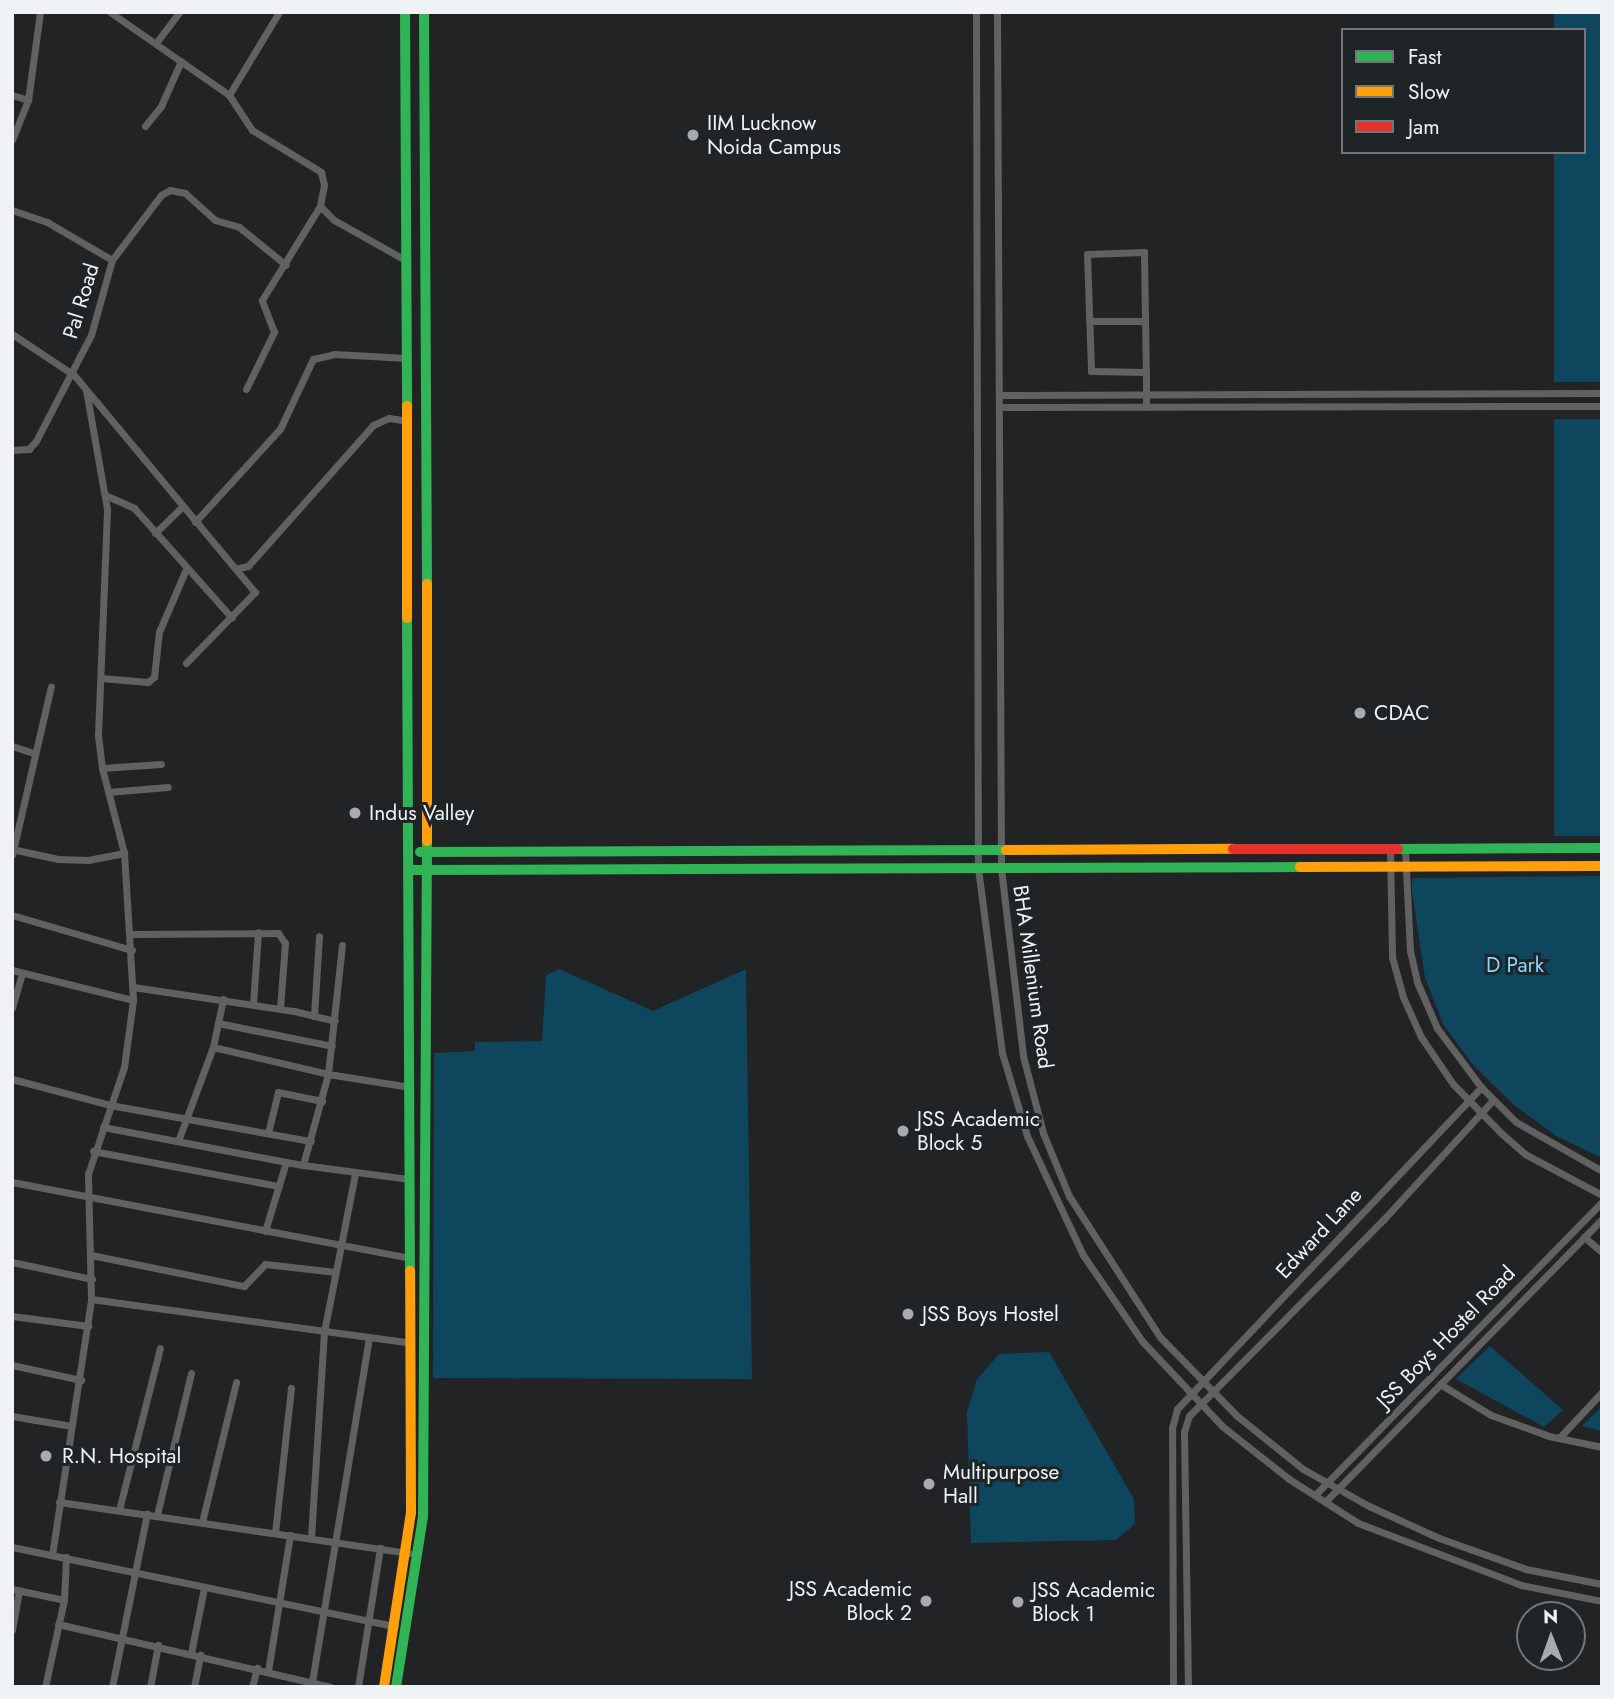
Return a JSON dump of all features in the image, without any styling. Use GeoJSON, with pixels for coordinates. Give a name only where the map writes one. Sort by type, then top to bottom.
{"type":"FeatureCollection","features":[{"type":"Feature","properties":{"kind":"street"},"geometry":{"type":"LineString","coordinates":[[12,139],[28,100],[40,12]]}},
{"type":"Feature","properties":{"kind":"street"},"geometry":{"type":"LineString","coordinates":[[110,12],[229,95],[252,130],[321,172],[324,185],[320,206],[262,300],[274,332],[246,389]]}},
{"type":"Feature","properties":{"kind":"street"},"geometry":{"type":"LineString","coordinates":[[156,43],[179,12]]}},
{"type":"Feature","properties":{"kind":"street"},"geometry":{"type":"LineString","coordinates":[[229,95],[279,12]]}},
{"type":"Feature","properties":{"kind":"street"},"geometry":{"type":"LineString","coordinates":[[384,1687],[395,1626],[414,1554],[410,1258],[405,12]]}},
{"type":"Feature","properties":{"kind":"street"},"geometry":{"type":"LineString","coordinates":[[396,1687],[414,1554],[427,870],[424,12]]}},
{"type":"Feature","properties":{"kind":"street","name":"BHA Millenium Road"},"geometry":{"type":"LineString","coordinates":[[976,12],[978,868],[1002,1053],[1036,1160],[1083,1255],[1143,1341],[1222,1426],[1315,1495],[1358,1523],[1429,1553],[1521,1586],[1602,1601]]}},
{"type":"Feature","properties":{"kind":"street","name":"BHA Millenium Road"},"geometry":{"type":"LineString","coordinates":[[997,12],[1001,868],[1023,1056],[1043,1133],[1069,1196],[1100,1248],[1160,1337],[1213,1391],[1303,1469],[1439,1538],[1526,1569],[1602,1584]]}},
{"type":"Feature","properties":{"kind":"street"},"geometry":{"type":"LineString","coordinates":[[145,126],[161,106],[181,61]]}},
{"type":"Feature","properties":{"kind":"street"},"geometry":{"type":"LineString","coordinates":[[12,95],[28,100]]}},
{"type":"Feature","properties":{"kind":"street","name":"Pal Road"},"geometry":{"type":"LineString","coordinates":[[12,450],[29,449],[36,441],[74,375],[91,335],[112,260],[160,195],[177,190],[215,220],[239,227],[286,265]]}},
{"type":"Feature","properties":{"kind":"street"},"geometry":{"type":"LineString","coordinates":[[320,206],[334,220],[407,261],[425,261]]}},
{"type":"Feature","properties":{"kind":"street"},"geometry":{"type":"LineString","coordinates":[[12,210],[47,222],[112,260]]}},
{"type":"Feature","properties":{"kind":"street"},"geometry":{"type":"LineString","coordinates":[[1146,372],[1091,371],[1087,254],[1144,252],[1146,372],[1146,407]]}},
{"type":"Feature","properties":{"kind":"street"},"geometry":{"type":"LineString","coordinates":[[1089,321],[1145,321]]}},
{"type":"Feature","properties":{"kind":"street"},"geometry":{"type":"LineString","coordinates":[[12,334],[74,375],[230,565],[239,568],[248,566],[373,425],[389,418],[408,421]]}},
{"type":"Feature","properties":{"kind":"street"},"geometry":{"type":"LineString","coordinates":[[195,522],[280,429],[313,359],[334,354],[407,358]]}},
{"type":"Feature","properties":{"kind":"street"},"geometry":{"type":"LineString","coordinates":[[52,1555],[71,1426],[81,1380],[91,1299],[87,1196],[93,1151],[132,1034],[133,1000],[124,853],[102,768],[105,495],[86,390]]}},
{"type":"Feature","properties":{"kind":"street"},"geometry":{"type":"LineString","coordinates":[[1452,393],[1452,406]]}},
{"type":"Feature","properties":{"kind":"street"},"geometry":{"type":"LineString","coordinates":[[1537,393],[1537,406]]}},
{"type":"Feature","properties":{"kind":"street"},"geometry":{"type":"LineString","coordinates":[[999,395],[1602,393]]}},
{"type":"Feature","properties":{"kind":"street"},"geometry":{"type":"LineString","coordinates":[[1317,394],[1317,406]]}},
{"type":"Feature","properties":{"kind":"street"},"geometry":{"type":"LineString","coordinates":[[999,407],[1602,406]]}},
{"type":"Feature","properties":{"kind":"street"},"geometry":{"type":"LineString","coordinates":[[105,495],[126,501],[232,618]]}},
{"type":"Feature","properties":{"kind":"street"},"geometry":{"type":"LineString","coordinates":[[155,533],[182,507]]}},
{"type":"Feature","properties":{"kind":"street"},"geometry":{"type":"LineString","coordinates":[[186,663],[256,592],[239,568]]}},
{"type":"Feature","properties":{"kind":"street"},"geometry":{"type":"LineString","coordinates":[[101,678],[148,682],[153,677],[159,632],[186,569]]}},
{"type":"Feature","properties":{"kind":"street"},"geometry":{"type":"LineString","coordinates":[[51,686],[13,851],[88,860],[124,853]]}},
{"type":"Feature","properties":{"kind":"street"},"geometry":{"type":"LineString","coordinates":[[12,746],[34,753]]}},
{"type":"Feature","properties":{"kind":"street"},"geometry":{"type":"LineString","coordinates":[[102,768],[161,764]]}},
{"type":"Feature","properties":{"kind":"street"},"geometry":{"type":"LineString","coordinates":[[108,792],[168,787]]}},
{"type":"Feature","properties":{"kind":"street"},"geometry":{"type":"LineString","coordinates":[[410,852],[1602,848]]}},
{"type":"Feature","properties":{"kind":"street"},"geometry":{"type":"LineString","coordinates":[[1390,849],[1391,944],[1403,997],[1421,1037],[1468,1101],[1525,1154],[1602,1195]]}},
{"type":"Feature","properties":{"kind":"street"},"geometry":{"type":"LineString","coordinates":[[1405,849],[1410,951],[1417,982],[1437,1028],[1481,1087],[1516,1122],[1602,1171]]}},
{"type":"Feature","properties":{"kind":"street"},"geometry":{"type":"LineString","coordinates":[[410,870],[1602,866]]}},
{"type":"Feature","properties":{"kind":"street"},"geometry":{"type":"LineString","coordinates":[[12,915],[132,950]]}},
{"type":"Feature","properties":{"kind":"street"},"geometry":{"type":"LineString","coordinates":[[131,934],[258,932],[284,936],[279,1008]]}},
{"type":"Feature","properties":{"kind":"street"},"geometry":{"type":"LineString","coordinates":[[253,1004],[258,932]]}},
{"type":"Feature","properties":{"kind":"street"},"geometry":{"type":"LineString","coordinates":[[314,1016],[319,936]]}},
{"type":"Feature","properties":{"kind":"street"},"geometry":{"type":"LineString","coordinates":[[303,1165],[328,1074],[342,945]]}},
{"type":"Feature","properties":{"kind":"street"},"geometry":{"type":"LineString","coordinates":[[12,970],[133,1000]]}},
{"type":"Feature","properties":{"kind":"street"},"geometry":{"type":"LineString","coordinates":[[12,1008],[22,973]]}},
{"type":"Feature","properties":{"kind":"street"},"geometry":{"type":"LineString","coordinates":[[133,987],[279,1008],[335,1021]]}},
{"type":"Feature","properties":{"kind":"street"},"geometry":{"type":"LineString","coordinates":[[178,1141],[214,1047],[223,999]]}},
{"type":"Feature","properties":{"kind":"street"},"geometry":{"type":"LineString","coordinates":[[218,1023],[332,1046]]}},
{"type":"Feature","properties":{"kind":"street"},"geometry":{"type":"LineString","coordinates":[[214,1047],[328,1074],[410,1087]]}},
{"type":"Feature","properties":{"kind":"street"},"geometry":{"type":"LineString","coordinates":[[12,1079],[110,1105],[311,1141]]}},
{"type":"Feature","properties":{"kind":"street","name":"Edward Lane"},"geometry":{"type":"LineString","coordinates":[[1173,1687],[1172,1428],[1183,1403],[1481,1087]]}},
{"type":"Feature","properties":{"kind":"street"},"geometry":{"type":"LineString","coordinates":[[268,1133],[278,1092],[322,1101]]}},
{"type":"Feature","properties":{"kind":"street","name":"Edward Lane"},"geometry":{"type":"LineString","coordinates":[[1188,1687],[1184,1432],[1192,1412],[1383,1220],[1493,1100]]}},
{"type":"Feature","properties":{"kind":"street"},"geometry":{"type":"LineString","coordinates":[[103,1126],[355,1174],[410,1179]]}},
{"type":"Feature","properties":{"kind":"street"},"geometry":{"type":"LineString","coordinates":[[93,1151],[279,1186]]}},
{"type":"Feature","properties":{"kind":"street"},"geometry":{"type":"LineString","coordinates":[[265,1231],[286,1162]]}},
{"type":"Feature","properties":{"kind":"street"},"geometry":{"type":"LineString","coordinates":[[311,1538],[324,1332],[355,1174]]}},
{"type":"Feature","properties":{"kind":"street"},"geometry":{"type":"LineString","coordinates":[[12,1182],[410,1258]]}},
{"type":"Feature","properties":{"kind":"street","name":"JSS Boys Hostel Road"},"geometry":{"type":"LineString","coordinates":[[1315,1495],[1602,1202]]}},
{"type":"Feature","properties":{"kind":"street","name":"JSS Boys Hostel Road"},"geometry":{"type":"LineString","coordinates":[[1325,1502],[1602,1219]]}},
{"type":"Feature","properties":{"kind":"street"},"geometry":{"type":"LineString","coordinates":[[1584,1237],[1602,1252]]}},
{"type":"Feature","properties":{"kind":"street"},"geometry":{"type":"LineString","coordinates":[[91,1255],[244,1286],[265,1264],[336,1272]]}},
{"type":"Feature","properties":{"kind":"street"},"geometry":{"type":"LineString","coordinates":[[12,1262],[92,1279]]}},
{"type":"Feature","properties":{"kind":"street"},"geometry":{"type":"LineString","coordinates":[[91,1299],[411,1343]]}},
{"type":"Feature","properties":{"kind":"street"},"geometry":{"type":"LineString","coordinates":[[12,1316],[88,1326]]}},
{"type":"Feature","properties":{"kind":"street"},"geometry":{"type":"LineString","coordinates":[[306,1683],[324,1611],[369,1338]]}},
{"type":"Feature","properties":{"kind":"street"},"geometry":{"type":"LineString","coordinates":[[119,1510],[160,1348]]}},
{"type":"Feature","properties":{"kind":"street"},"geometry":{"type":"LineString","coordinates":[[1456,1351],[1465,1359]]}},
{"type":"Feature","properties":{"kind":"street"},"geometry":{"type":"LineString","coordinates":[[12,1365],[81,1380]]}},
{"type":"Feature","properties":{"kind":"street"},"geometry":{"type":"LineString","coordinates":[[157,1515],[191,1373]]}},
{"type":"Feature","properties":{"kind":"street"},"geometry":{"type":"LineString","coordinates":[[202,1522],[236,1382]]}},
{"type":"Feature","properties":{"kind":"street"},"geometry":{"type":"LineString","coordinates":[[1440,1384],[1491,1415],[1559,1438],[1602,1447]]}},
{"type":"Feature","properties":{"kind":"street"},"geometry":{"type":"LineString","coordinates":[[275,1533],[291,1388]]}},
{"type":"Feature","properties":{"kind":"street"},"geometry":{"type":"LineString","coordinates":[[1559,1438],[1602,1392]]}},
{"type":"Feature","properties":{"kind":"street"},"geometry":{"type":"LineString","coordinates":[[12,1416],[71,1426]]}},
{"type":"Feature","properties":{"kind":"street"},"geometry":{"type":"LineString","coordinates":[[59,1502],[414,1554]]}},
{"type":"Feature","properties":{"kind":"street"},"geometry":{"type":"LineString","coordinates":[[112,1687],[147,1514]]}},
{"type":"Feature","properties":{"kind":"street"},"geometry":{"type":"LineString","coordinates":[[268,1671],[290,1535]]}},
{"type":"Feature","properties":{"kind":"street"},"geometry":{"type":"LineString","coordinates":[[12,1547],[395,1626]]}},
{"type":"Feature","properties":{"kind":"street"},"geometry":{"type":"LineString","coordinates":[[358,1687],[380,1548]]}},
{"type":"Feature","properties":{"kind":"street"},"geometry":{"type":"LineString","coordinates":[[45,1687],[64,1600],[66,1557]]}},
{"type":"Feature","properties":{"kind":"street"},"geometry":{"type":"LineString","coordinates":[[191,1653],[204,1588]]}},
{"type":"Feature","properties":{"kind":"street"},"geometry":{"type":"LineString","coordinates":[[12,1630],[16,1590],[64,1600]]}},
{"type":"Feature","properties":{"kind":"street"},"geometry":{"type":"LineString","coordinates":[[58,1624],[330,1687]]}},
{"type":"Feature","properties":{"kind":"street"},"geometry":{"type":"LineString","coordinates":[[149,1687],[158,1646]]}},
{"type":"Feature","properties":{"kind":"street"},"geometry":{"type":"LineString","coordinates":[[194,1687],[200,1655]]}},
{"type":"Feature","properties":{"kind":"street"},"geometry":{"type":"LineString","coordinates":[[252,1687],[257,1668]]}},
{"type":"Feature","properties":{"kind":"green space"},"geometry":{"type":"Polygon","coordinates":[[[1554,12],[1602,12],[1602,382],[1554,382],[1554,154],[1586,154],[1586,28],[1554,28],[1554,12]]]}},
{"type":"Feature","properties":{"kind":"green space"},"geometry":{"type":"Polygon","coordinates":[[[1554,419],[1602,419],[1602,836],[1554,836],[1554,419]]]}},
{"type":"Feature","properties":{"kind":"green space","name":"D Park"},"geometry":{"type":"Polygon","coordinates":[[[1602,876],[1602,1158],[1556,1136],[1513,1104],[1473,1065],[1443,1024],[1425,978],[1412,878],[1602,876]]]}},
{"type":"Feature","properties":{"kind":"green space"},"geometry":{"type":"Polygon","coordinates":[[[559,969],[653,1011],[746,969],[752,1379],[433,1378],[434,1053],[475,1051],[475,1042],[542,1041],[546,975],[559,969]]]}},
{"type":"Feature","properties":{"kind":"green space"},"geometry":{"type":"Polygon","coordinates":[[[1490,1346],[1563,1410],[1544,1427],[1456,1379],[1490,1346]]]}},
{"type":"Feature","properties":{"kind":"green space"},"geometry":{"type":"Polygon","coordinates":[[[1049,1352],[1134,1499],[1135,1524],[1116,1540],[971,1543],[967,1412],[977,1379],[999,1354],[1049,1352]]]}},
{"type":"Feature","properties":{"kind":"green space"},"geometry":{"type":"Polygon","coordinates":[[[1602,1406],[1602,1431],[1582,1426],[1602,1406]]]}},
{"type":"Feature","properties":{"kind":"traffic: fast"},"geometry":{"type":"LineString","coordinates":[[405,12],[407,406]]}},
{"type":"Feature","properties":{"kind":"traffic: fast"},"geometry":{"type":"LineString","coordinates":[[424,12],[427,584]]}},
{"type":"Feature","properties":{"kind":"traffic: fast"},"geometry":{"type":"LineString","coordinates":[[407,618],[410,1271]]}},
{"type":"Feature","properties":{"kind":"traffic: fast"},"geometry":{"type":"LineString","coordinates":[[396,1687],[423,1517],[427,841]]}},
{"type":"Feature","properties":{"kind":"traffic: fast"},"geometry":{"type":"LineString","coordinates":[[1398,849],[1602,848]]}},
{"type":"Feature","properties":{"kind":"traffic: fast"},"geometry":{"type":"LineString","coordinates":[[420,852],[1006,850]]}},
{"type":"Feature","properties":{"kind":"traffic: fast"},"geometry":{"type":"LineString","coordinates":[[410,870],[1300,867]]}},
{"type":"Feature","properties":{"kind":"traffic: slow"},"geometry":{"type":"LineString","coordinates":[[407,406],[407,618]]}},
{"type":"Feature","properties":{"kind":"traffic: slow"},"geometry":{"type":"LineString","coordinates":[[427,584],[427,841]]}},
{"type":"Feature","properties":{"kind":"traffic: slow"},"geometry":{"type":"LineString","coordinates":[[1006,850],[1233,849]]}},
{"type":"Feature","properties":{"kind":"traffic: slow"},"geometry":{"type":"LineString","coordinates":[[1300,867],[1602,866]]}},
{"type":"Feature","properties":{"kind":"traffic: slow"},"geometry":{"type":"LineString","coordinates":[[384,1687],[411,1513],[410,1271]]}},
{"type":"Feature","properties":{"kind":"traffic: jam"},"geometry":{"type":"LineString","coordinates":[[1233,849],[1398,849]]}},
{"type":"Feature","properties":{"kind":"place","name":"IIM Lucknow Noida Campus"},"geometry":{"type":"Point","coordinates":[693,135]}},
{"type":"Feature","properties":{"kind":"place","name":"CDAC"},"geometry":{"type":"Point","coordinates":[1360,713]}},
{"type":"Feature","properties":{"kind":"place","name":"Indus Valley"},"geometry":{"type":"Point","coordinates":[355,813]}},
{"type":"Feature","properties":{"kind":"place","name":"JSS Academic Block 5"},"geometry":{"type":"Point","coordinates":[903,1131]}},
{"type":"Feature","properties":{"kind":"place","name":"JSS Boys Hostel"},"geometry":{"type":"Point","coordinates":[908,1314]}},
{"type":"Feature","properties":{"kind":"place","name":"R.N. Hospital"},"geometry":{"type":"Point","coordinates":[46,1456]}},
{"type":"Feature","properties":{"kind":"place","name":"Multipurpose Hall"},"geometry":{"type":"Point","coordinates":[929,1484]}},
{"type":"Feature","properties":{"kind":"place","name":"JSS Academic Block 2"},"geometry":{"type":"Point","coordinates":[926,1601]}},
{"type":"Feature","properties":{"kind":"place","name":"JSS Academic Block 1"},"geometry":{"type":"Point","coordinates":[1018,1602]}}]}
